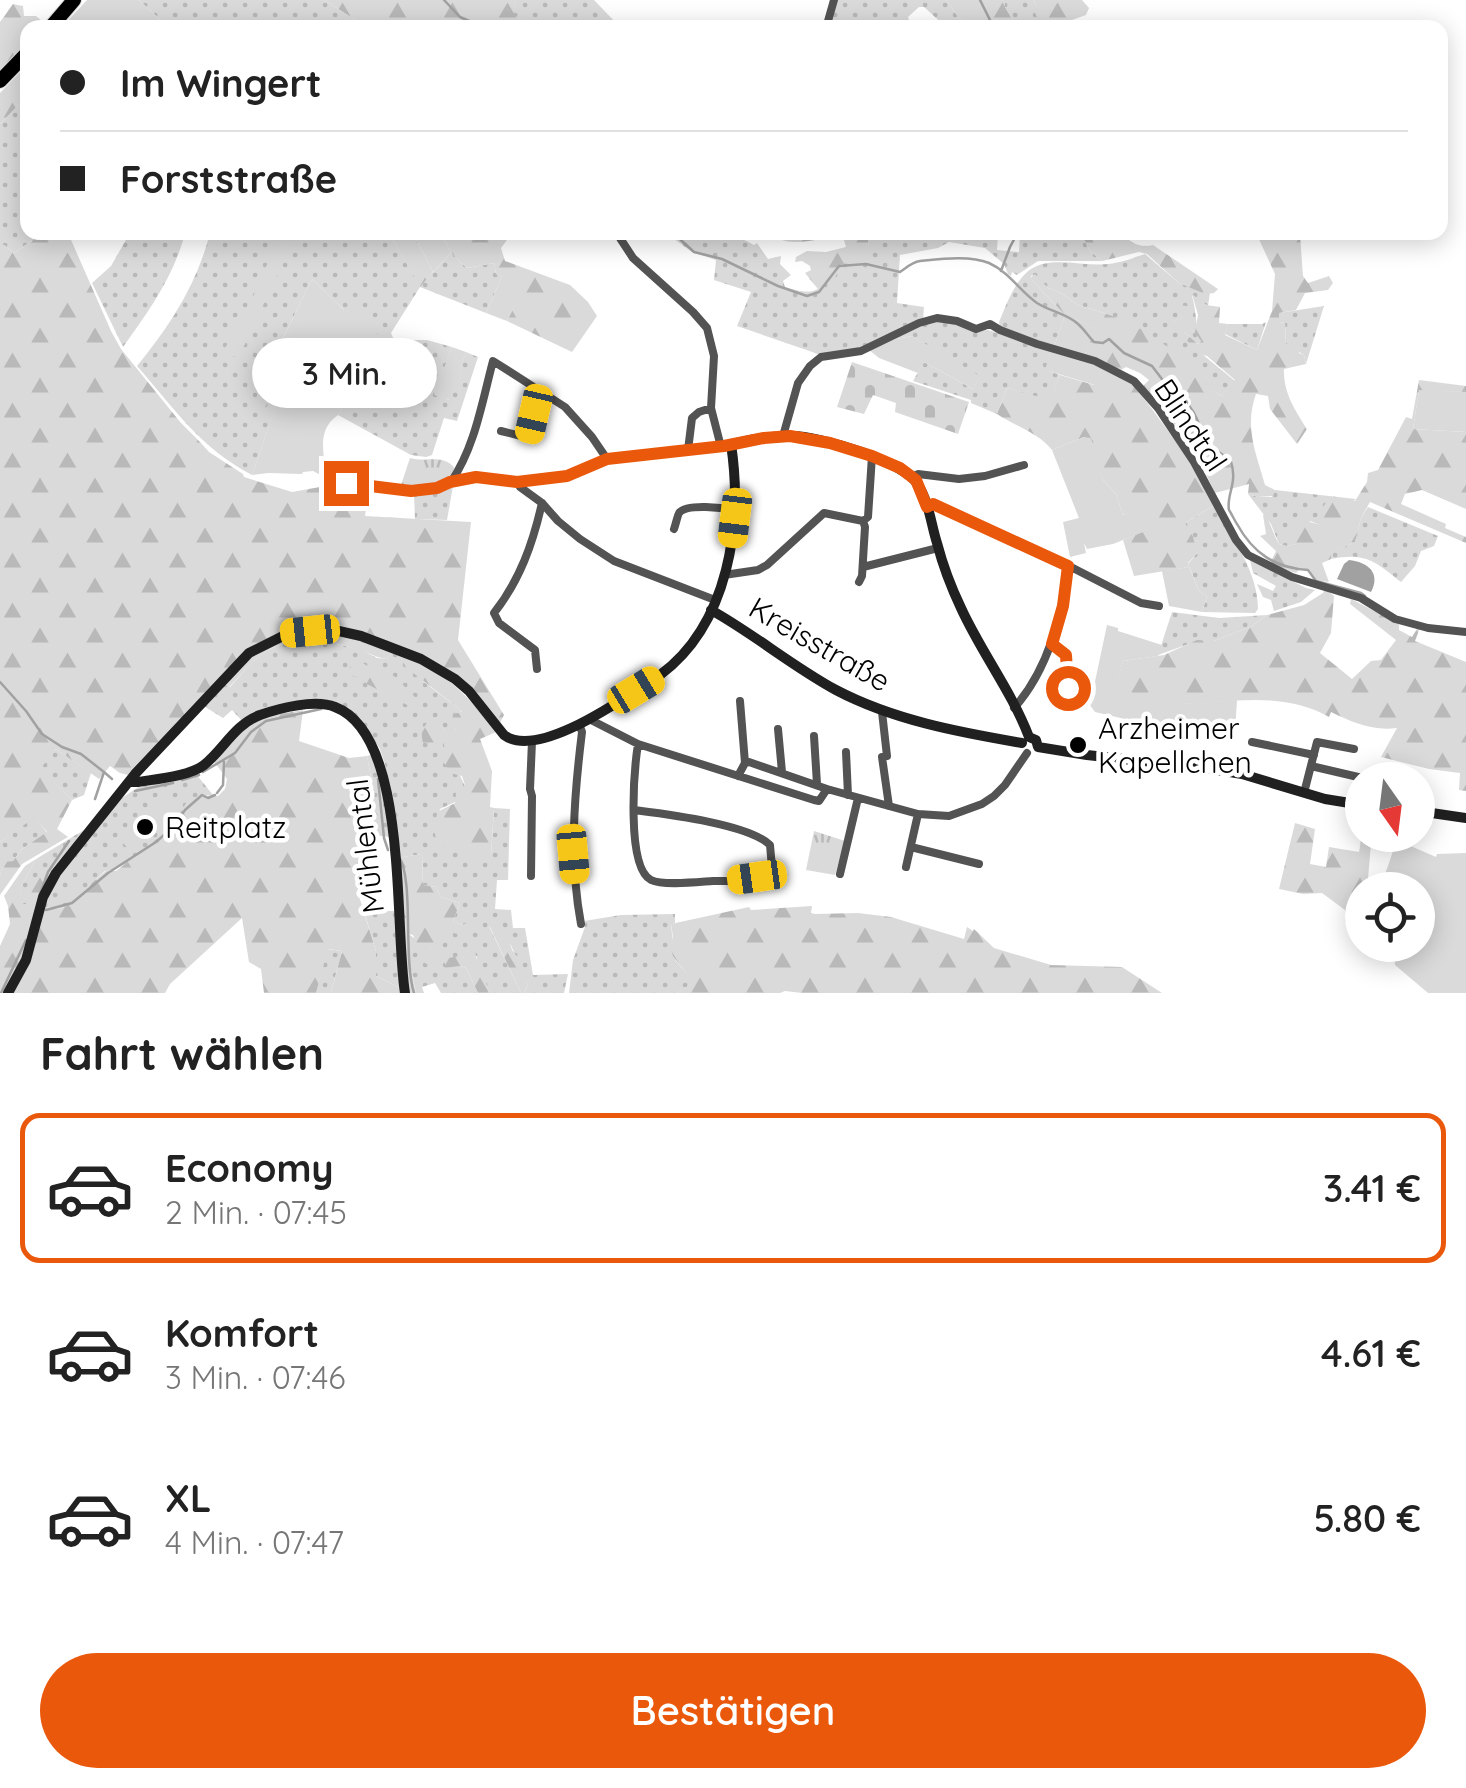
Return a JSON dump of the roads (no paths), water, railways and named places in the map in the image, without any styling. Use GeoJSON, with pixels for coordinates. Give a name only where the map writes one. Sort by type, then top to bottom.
{"type":"FeatureCollection","features":[{"type":"Feature","properties":{"kind":"highway"},"geometry":{"type":"LineString","coordinates":[[57,20],[74,0]]}},
{"type":"Feature","properties":{"kind":"highway"},"geometry":{"type":"LineString","coordinates":[[67,20],[84,0]]}},
{"type":"Feature","properties":{"kind":"highway"},"geometry":{"type":"LineString","coordinates":[[0,81],[20,60]]}},
{"type":"Feature","properties":{"kind":"highway"},"geometry":{"type":"LineString","coordinates":[[0,91],[20,71]]}},
{"type":"Feature","properties":{"kind":"street"},"geometry":{"type":"LineString","coordinates":[[8,993],[26,960],[49,884],[128,782],[249,653],[289,633],[330,628],[376,642],[440,669],[469,691],[504,735],[511,740],[532,742],[584,722],[672,666],[693,642],[724,575],[736,510],[736,480],[710,408],[714,356],[707,328],[633,258],[621,240]]}},
{"type":"Feature","properties":{"kind":"street","name":"Blindtal"},"geometry":{"type":"LineString","coordinates":[[783,436],[798,384],[821,358],[861,350],[932,320],[957,321],[976,329],[990,324],[1037,344],[1095,361],[1134,381],[1158,408],[1194,462],[1248,555],[1292,577],[1361,598],[1395,620],[1466,632]]}},
{"type":"Feature","properties":{"kind":"street"},"geometry":{"type":"LineString","coordinates":[[450,482],[472,442],[493,361],[565,408],[607,459]]}},
{"type":"Feature","properties":{"kind":"street"},"geometry":{"type":"LineString","coordinates":[[501,430],[528,438],[540,390]]}},
{"type":"Feature","properties":{"kind":"street"},"geometry":{"type":"LineString","coordinates":[[688,450],[691,420],[710,408]]}},
{"type":"Feature","properties":{"kind":"street"},"geometry":{"type":"LineString","coordinates":[[332,482],[411,491],[482,477],[517,482],[567,476],[607,459],[783,436],[814,439],[900,468],[920,489],[966,618],[1014,708],[1029,745],[1005,785],[982,804],[948,816],[918,814],[745,762]]}},
{"type":"Feature","properties":{"kind":"street"},"geometry":{"type":"LineString","coordinates":[[863,521],[868,517],[872,456]]}},
{"type":"Feature","properties":{"kind":"street"},"geometry":{"type":"LineString","coordinates":[[912,477],[918,474],[959,479],[1024,466]]}},
{"type":"Feature","properties":{"kind":"street"},"geometry":{"type":"LineString","coordinates":[[517,482],[558,521],[614,562],[713,605]]}},
{"type":"Feature","properties":{"kind":"street"},"geometry":{"type":"LineString","coordinates":[[536,670],[535,650],[500,623],[494,612],[524,563],[542,503]]}},
{"type":"Feature","properties":{"kind":"street"},"geometry":{"type":"LineString","coordinates":[[927,507],[933,504],[1141,602],[1159,606]]}},
{"type":"Feature","properties":{"kind":"street"},"geometry":{"type":"LineString","coordinates":[[674,529],[678,514],[684,509],[736,510]]}},
{"type":"Feature","properties":{"kind":"street"},"geometry":{"type":"LineString","coordinates":[[724,575],[767,566],[824,513],[863,521]]}},
{"type":"Feature","properties":{"kind":"street"},"geometry":{"type":"LineString","coordinates":[[858,582],[863,521]]}},
{"type":"Feature","properties":{"kind":"street"},"geometry":{"type":"LineString","coordinates":[[862,566],[938,548]]}},
{"type":"Feature","properties":{"kind":"street"},"geometry":{"type":"LineString","coordinates":[[1014,708],[1052,644],[1063,606],[1068,566]]}},
{"type":"Feature","properties":{"kind":"street","name":"Kreisstraße"},"geometry":{"type":"LineString","coordinates":[[713,605],[834,689],[882,712],[1029,745],[1242,774],[1345,801]]}},
{"type":"Feature","properties":{"kind":"street"},"geometry":{"type":"LineString","coordinates":[[1052,644],[1066,655],[1070,695]]}},
{"type":"Feature","properties":{"kind":"street"},"geometry":{"type":"LineString","coordinates":[[738,776],[745,762],[740,701]]}},
{"type":"Feature","properties":{"kind":"street","name":"Mühlental"},"geometry":{"type":"LineString","coordinates":[[128,782],[198,769],[237,729],[264,714],[315,704],[345,713],[370,743],[383,774],[398,890],[405,993]]}},
{"type":"Feature","properties":{"kind":"street"},"geometry":{"type":"LineString","coordinates":[[602,710],[602,726]]}},
{"type":"Feature","properties":{"kind":"street"},"geometry":{"type":"LineString","coordinates":[[882,712],[888,756],[882,757],[889,806]]}},
{"type":"Feature","properties":{"kind":"street"},"geometry":{"type":"LineString","coordinates":[[584,722],[602,726],[638,744],[814,800],[824,798],[828,789]]}},
{"type":"Feature","properties":{"kind":"street"},"geometry":{"type":"LineString","coordinates":[[582,924],[572,836],[584,722]]}},
{"type":"Feature","properties":{"kind":"street"},"geometry":{"type":"LineString","coordinates":[[778,728],[782,772]]}},
{"type":"Feature","properties":{"kind":"street"},"geometry":{"type":"LineString","coordinates":[[814,736],[817,784]]}},
{"type":"Feature","properties":{"kind":"street"},"geometry":{"type":"LineString","coordinates":[[530,876],[532,742]]}},
{"type":"Feature","properties":{"kind":"street"},"geometry":{"type":"LineString","coordinates":[[1252,742],[1314,755]]}},
{"type":"Feature","properties":{"kind":"street"},"geometry":{"type":"LineString","coordinates":[[1304,793],[1317,742],[1354,749]]}},
{"type":"Feature","properties":{"kind":"street"},"geometry":{"type":"LineString","coordinates":[[634,810],[703,821],[761,837],[770,844],[772,868],[766,874],[732,880],[650,880],[638,861],[634,810],[634,776],[638,744]]}},
{"type":"Feature","properties":{"kind":"street"},"geometry":{"type":"LineString","coordinates":[[840,874],[853,796],[846,752]]}},
{"type":"Feature","properties":{"kind":"street"},"geometry":{"type":"LineString","coordinates":[[1312,766],[1345,774]]}},
{"type":"Feature","properties":{"kind":"street"},"geometry":{"type":"LineString","coordinates":[[1435,813],[1466,818]]}},
{"type":"Feature","properties":{"kind":"street"},"geometry":{"type":"LineString","coordinates":[[906,867],[918,814]]}},
{"type":"Feature","properties":{"kind":"street"},"geometry":{"type":"LineString","coordinates":[[910,847],[979,864]]}},
{"type":"Feature","properties":{"kind":"water"},"geometry":{"type":"Polygon","coordinates":[[[1349,560],[1371,570],[1371,592],[1337,579],[1349,560]]]}},
{"type":"Feature","properties":{"kind":"waterway"},"geometry":{"type":"LineString","coordinates":[[444,0],[467,20]]}},
{"type":"Feature","properties":{"kind":"waterway"},"geometry":{"type":"LineString","coordinates":[[980,0],[990,20]]}},
{"type":"Feature","properties":{"kind":"waterway"},"geometry":{"type":"LineString","coordinates":[[681,240],[694,252],[722,259],[807,296],[819,292],[839,266],[866,264],[900,272],[928,260],[964,258],[989,263],[1037,303],[1074,321],[1094,342],[1109,339],[1124,353],[1152,366],[1168,387],[1181,394],[1208,443],[1231,462],[1229,510],[1258,551],[1285,566],[1308,570],[1316,581],[1365,596]]}},
{"type":"Feature","properties":{"kind":"waterway"},"geometry":{"type":"LineString","coordinates":[[1001,271],[1014,240]]}},
{"type":"Feature","properties":{"kind":"waterway"},"geometry":{"type":"LineString","coordinates":[[0,682],[42,734],[81,754],[104,772]]}},
{"type":"Feature","properties":{"kind":"waterway"},"geometry":{"type":"LineString","coordinates":[[203,772],[235,753],[251,732],[266,721],[321,709]]}},
{"type":"Feature","properties":{"kind":"waterway"},"geometry":{"type":"LineString","coordinates":[[217,793],[223,785],[224,762]]}},
{"type":"Feature","properties":{"kind":"waterway"},"geometry":{"type":"LineString","coordinates":[[95,799],[104,772],[112,779]]}},
{"type":"Feature","properties":{"kind":"waterway"},"geometry":{"type":"LineString","coordinates":[[182,780],[199,775]]}},
{"type":"Feature","properties":{"kind":"waterway"},"geometry":{"type":"LineString","coordinates":[[378,779],[388,850]]}},
{"type":"Feature","properties":{"kind":"waterway"},"geometry":{"type":"LineString","coordinates":[[135,791],[173,783]]}},
{"type":"Feature","properties":{"kind":"waterway"},"geometry":{"type":"LineString","coordinates":[[46,910],[72,903],[108,873],[156,842],[202,795],[215,795]]}},
{"type":"Feature","properties":{"kind":"waterway"},"geometry":{"type":"LineString","coordinates":[[40,894],[48,872],[69,841]]}},
{"type":"Feature","properties":{"kind":"waterway"},"geometry":{"type":"LineString","coordinates":[[399,857],[406,883],[414,993]]}},
{"type":"Feature","properties":{"kind":"waterway"},"geometry":{"type":"LineString","coordinates":[[1,993],[26,940]]}},
{"type":"Feature","properties":{"kind":"place","name":"Arzheimer Kapellchen"},"geometry":{"type":"Point","coordinates":[1078,745]}},
{"type":"Feature","properties":{"kind":"place","name":"Reitplatz"},"geometry":{"type":"Point","coordinates":[145,827]}}]}
